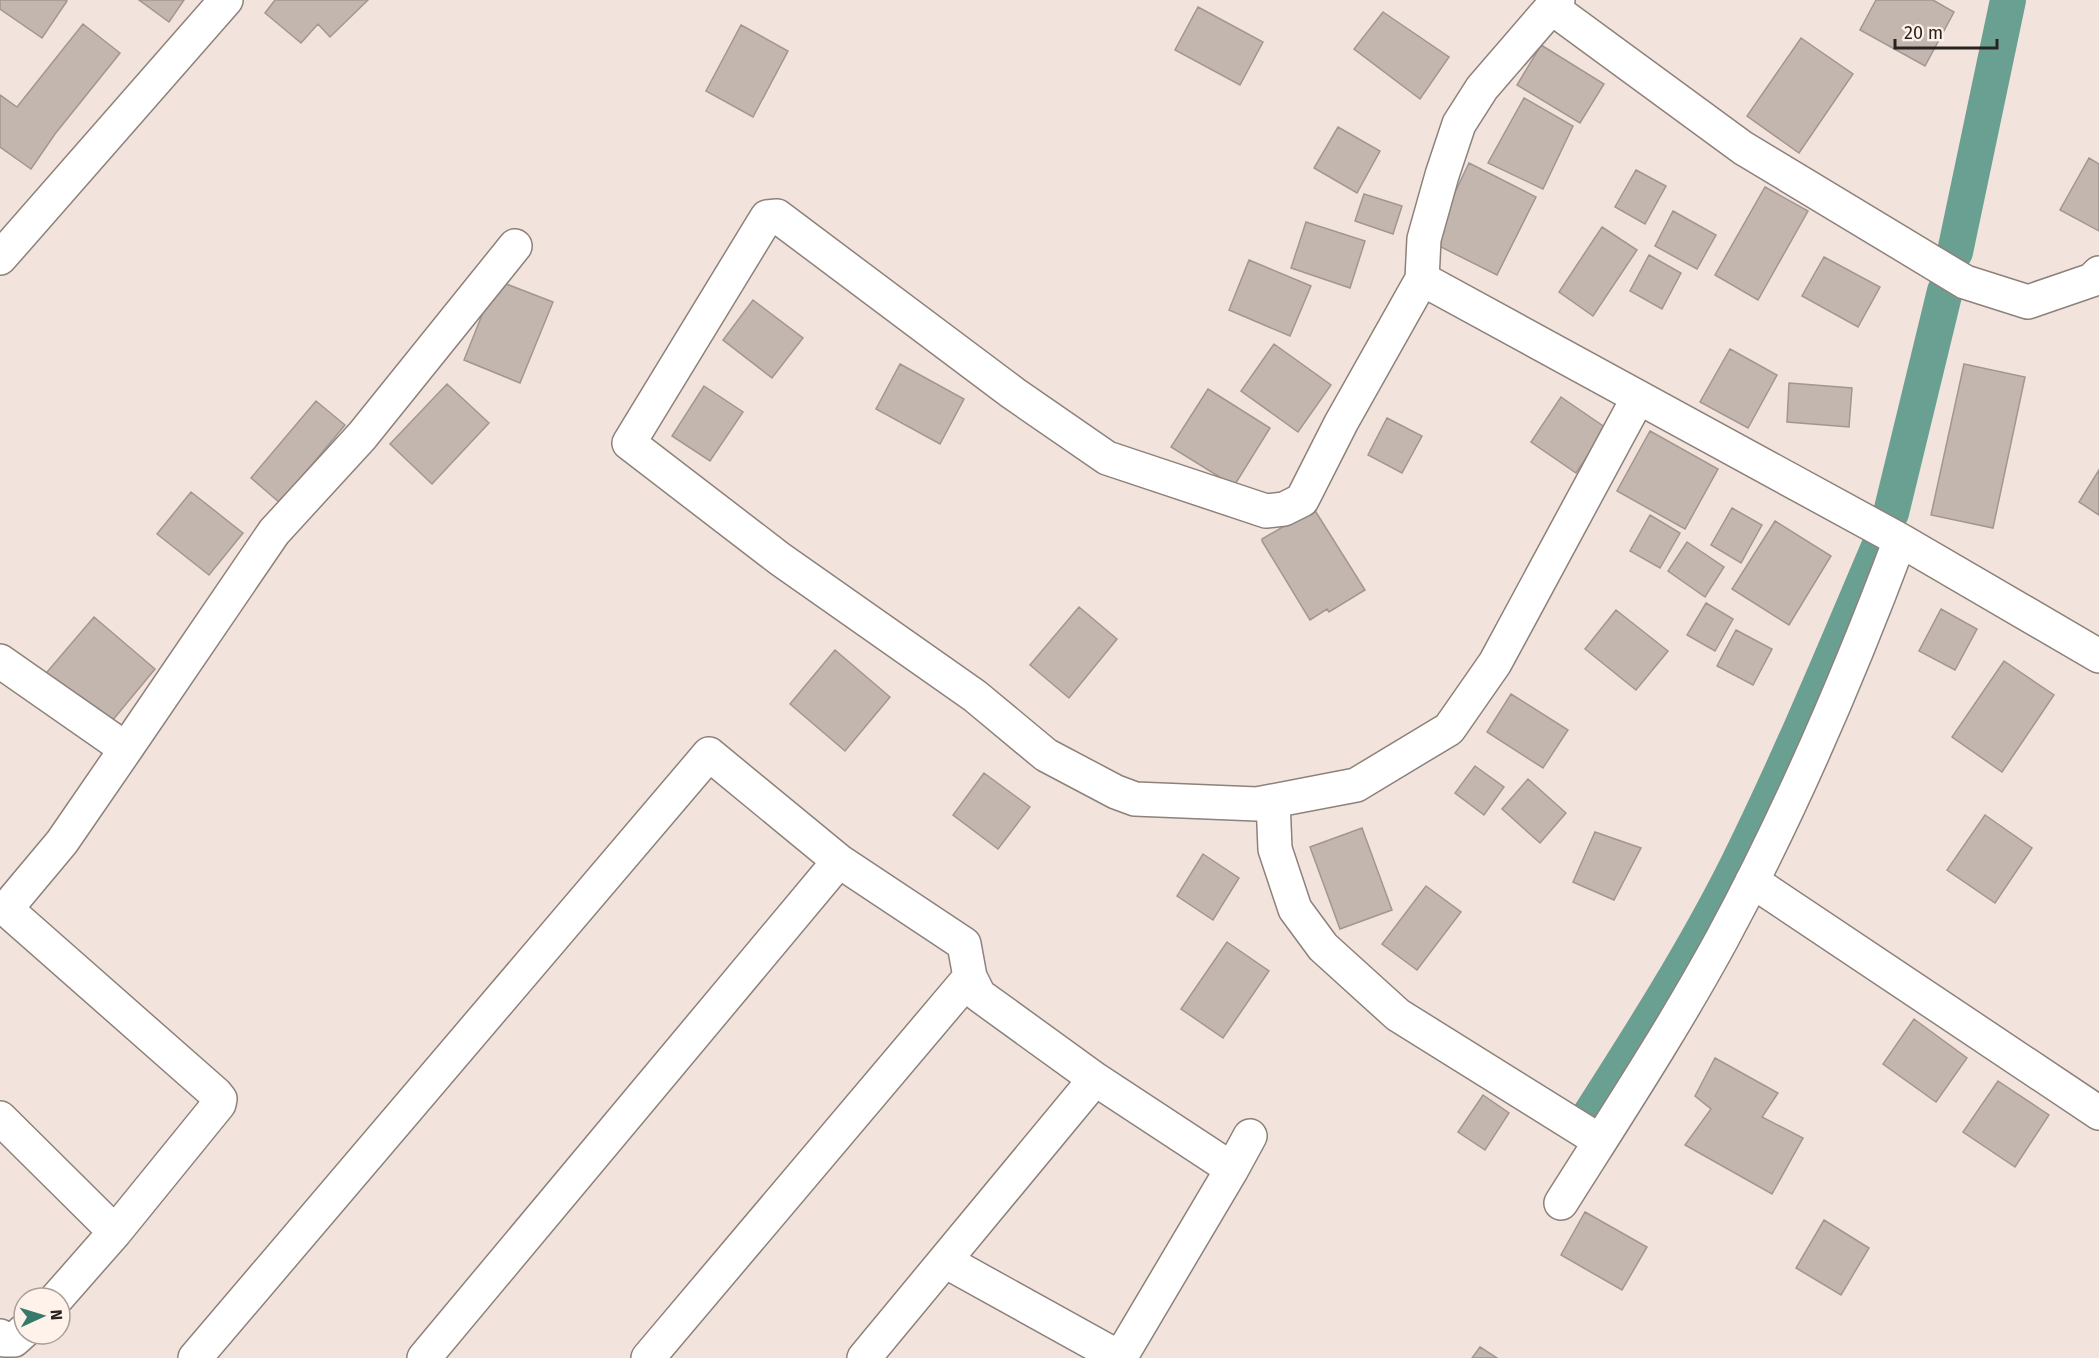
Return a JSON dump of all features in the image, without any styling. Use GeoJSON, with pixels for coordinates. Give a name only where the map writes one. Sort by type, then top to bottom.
{"type":"FeatureCollection","features":[{"type":"Feature","properties":{"kind":"street"},"geometry":{"type":"LineString","coordinates":[[0,258],[226,0]]}},
{"type":"Feature","properties":{"kind":"street"},"geometry":{"type":"LineString","coordinates":[[1638,398],[1495,663],[1449,729],[1356,786],[1257,804],[1136,799],[1116,792],[1046,755],[975,696],[780,560],[629,442],[767,217],[777,216],[1013,393],[1107,458],[1266,511],[1284,509],[1302,500],[1341,423],[1422,279],[1424,239],[1459,124],[1482,88],[1555,4],[1743,148],[1965,282],[2028,302],[2092,280],[2099,273]]}},
{"type":"Feature","properties":{"kind":"street"},"geometry":{"type":"LineString","coordinates":[[68,1286],[115,1232],[219,1104],[220,1099],[3,906],[63,842],[274,532],[362,436],[515,246]]}},
{"type":"Feature","properties":{"kind":"street"},"geometry":{"type":"LineString","coordinates":[[1422,279],[1900,540],[2099,656]]}},
{"type":"Feature","properties":{"kind":"street"},"geometry":{"type":"LineString","coordinates":[[1561,1203],[1682,1010],[1752,881],[1865,634],[1900,540]]}},
{"type":"Feature","properties":{"kind":"street"},"geometry":{"type":"LineString","coordinates":[[0,661],[126,749]]}},
{"type":"Feature","properties":{"kind":"street"},"geometry":{"type":"LineString","coordinates":[[195,1358],[709,753],[839,861],[964,944],[970,977],[979,995],[1095,1079],[1232,1169]]}},
{"type":"Feature","properties":{"kind":"street"},"geometry":{"type":"LineString","coordinates":[[1273,801],[1275,849],[1295,909],[1323,947],[1398,1015],[1600,1141]]}},
{"type":"Feature","properties":{"kind":"street"},"geometry":{"type":"LineString","coordinates":[[424,1358],[839,861]]}},
{"type":"Feature","properties":{"kind":"street"},"geometry":{"type":"LineString","coordinates":[[1752,881],[2099,1113]]}},
{"type":"Feature","properties":{"kind":"street"},"geometry":{"type":"LineString","coordinates":[[648,1358],[970,977]]}},
{"type":"Feature","properties":{"kind":"street"},"geometry":{"type":"LineString","coordinates":[[864,1358],[1095,1079]]}},
{"type":"Feature","properties":{"kind":"street"},"geometry":{"type":"LineString","coordinates":[[0,1118],[115,1232]]}},
{"type":"Feature","properties":{"kind":"street"},"geometry":{"type":"LineString","coordinates":[[945,1261],[1120,1358],[1250,1136]]}},
{"type":"Feature","properties":{"kind":"building"},"geometry":{"type":"Polygon","coordinates":[[[0,0],[67,1],[42,38],[0,9],[0,0]]]}},
{"type":"Feature","properties":{"kind":"building"},"geometry":{"type":"Polygon","coordinates":[[[139,0],[184,0],[169,22],[139,0]]]}},
{"type":"Feature","properties":{"kind":"building"},"geometry":{"type":"Polygon","coordinates":[[[275,0],[368,0],[330,37],[318,24],[301,43],[265,13],[275,0]]]}},
{"type":"Feature","properties":{"kind":"building"},"geometry":{"type":"Polygon","coordinates":[[[1876,0],[1933,0],[1954,12],[1925,66],[1860,30],[1876,0]]]}},
{"type":"Feature","properties":{"kind":"building"},"geometry":{"type":"Polygon","coordinates":[[[1198,7],[1263,42],[1240,85],[1175,50],[1198,7]]]}},
{"type":"Feature","properties":{"kind":"building"},"geometry":{"type":"Polygon","coordinates":[[[1383,12],[1449,57],[1420,99],[1354,49],[1383,12]]]}},
{"type":"Feature","properties":{"kind":"building"},"geometry":{"type":"Polygon","coordinates":[[[83,24],[120,53],[55,134],[31,169],[0,147],[0,95],[17,107],[83,24]]]}},
{"type":"Feature","properties":{"kind":"building"},"geometry":{"type":"Polygon","coordinates":[[[741,25],[788,51],[753,117],[706,91],[741,25]]]}},
{"type":"Feature","properties":{"kind":"building"},"geometry":{"type":"Polygon","coordinates":[[[1801,38],[1853,74],[1799,153],[1747,116],[1801,38]]]}},
{"type":"Feature","properties":{"kind":"building"},"geometry":{"type":"Polygon","coordinates":[[[1541,45],[1604,84],[1580,123],[1517,85],[1541,45]]]}},
{"type":"Feature","properties":{"kind":"building"},"geometry":{"type":"Polygon","coordinates":[[[1524,98],[1573,126],[1543,189],[1488,163],[1524,98]]]}},
{"type":"Feature","properties":{"kind":"building"},"geometry":{"type":"Polygon","coordinates":[[[1338,127],[1380,151],[1357,193],[1314,168],[1338,127]]]}},
{"type":"Feature","properties":{"kind":"building"},"geometry":{"type":"Polygon","coordinates":[[[2089,158],[2099,164],[2099,231],[2060,210],[2089,158]]]}},
{"type":"Feature","properties":{"kind":"building"},"geometry":{"type":"Polygon","coordinates":[[[1469,163],[1536,197],[1497,275],[1431,242],[1469,163]]]}},
{"type":"Feature","properties":{"kind":"building"},"geometry":{"type":"Polygon","coordinates":[[[1636,170],[1666,186],[1645,224],[1615,207],[1636,170]]]}},
{"type":"Feature","properties":{"kind":"building"},"geometry":{"type":"Polygon","coordinates":[[[1765,187],[1808,211],[1758,300],[1715,275],[1765,187]]]}},
{"type":"Feature","properties":{"kind":"building"},"geometry":{"type":"Polygon","coordinates":[[[1364,194],[1402,206],[1393,234],[1355,221],[1364,194]]]}},
{"type":"Feature","properties":{"kind":"building"},"geometry":{"type":"Polygon","coordinates":[[[1673,211],[1716,235],[1697,269],[1655,246],[1673,211]]]}},
{"type":"Feature","properties":{"kind":"building"},"geometry":{"type":"Polygon","coordinates":[[[1306,222],[1365,241],[1350,288],[1291,268],[1306,222]]]}},
{"type":"Feature","properties":{"kind":"building"},"geometry":{"type":"Polygon","coordinates":[[[1602,227],[1637,250],[1593,316],[1559,292],[1602,227]]]}},
{"type":"Feature","properties":{"kind":"building"},"geometry":{"type":"Polygon","coordinates":[[[1649,255],[1681,273],[1662,309],[1630,291],[1649,255]]]}},
{"type":"Feature","properties":{"kind":"building"},"geometry":{"type":"Polygon","coordinates":[[[1824,257],[1880,287],[1858,327],[1802,296],[1824,257]]]}},
{"type":"Feature","properties":{"kind":"building"},"geometry":{"type":"Polygon","coordinates":[[[1249,260],[1311,286],[1290,336],[1229,310],[1249,260]]]}},
{"type":"Feature","properties":{"kind":"building"},"geometry":{"type":"Polygon","coordinates":[[[496,280],[553,302],[520,383],[464,360],[496,280]]]}},
{"type":"Feature","properties":{"kind":"building"},"geometry":{"type":"Polygon","coordinates":[[[753,300],[803,338],[772,378],[723,340],[753,300]]]}},
{"type":"Feature","properties":{"kind":"building"},"geometry":{"type":"Polygon","coordinates":[[[1274,344],[1331,385],[1298,432],[1241,391],[1274,344]]]}},
{"type":"Feature","properties":{"kind":"building"},"geometry":{"type":"Polygon","coordinates":[[[1730,349],[1777,375],[1748,428],[1700,402],[1730,349]]]}},
{"type":"Feature","properties":{"kind":"building"},"geometry":{"type":"Polygon","coordinates":[[[900,364],[964,399],[940,444],[876,409],[900,364]]]}},
{"type":"Feature","properties":{"kind":"building"},"geometry":{"type":"Polygon","coordinates":[[[1964,364],[2025,377],[1993,528],[1931,515],[1964,364]]]}},
{"type":"Feature","properties":{"kind":"building"},"geometry":{"type":"Polygon","coordinates":[[[1789,383],[1852,388],[1849,427],[1787,422],[1789,383]]]}},
{"type":"Feature","properties":{"kind":"building"},"geometry":{"type":"Polygon","coordinates":[[[447,384],[489,423],[432,484],[390,444],[447,384]]]}},
{"type":"Feature","properties":{"kind":"building"},"geometry":{"type":"Polygon","coordinates":[[[704,386],[743,412],[710,461],[672,436],[704,386]]]}},
{"type":"Feature","properties":{"kind":"building"},"geometry":{"type":"Polygon","coordinates":[[[1208,389],[1270,428],[1234,486],[1171,447],[1208,389]]]}},
{"type":"Feature","properties":{"kind":"building"},"geometry":{"type":"Polygon","coordinates":[[[1561,397],[1606,428],[1576,473],[1531,442],[1561,397]]]}},
{"type":"Feature","properties":{"kind":"building"},"geometry":{"type":"Polygon","coordinates":[[[316,401],[345,425],[280,503],[251,478],[316,401]]]}},
{"type":"Feature","properties":{"kind":"building"},"geometry":{"type":"Polygon","coordinates":[[[1387,418],[1422,436],[1402,473],[1368,455],[1387,418]]]}},
{"type":"Feature","properties":{"kind":"building"},"geometry":{"type":"Polygon","coordinates":[[[1650,431],[1718,469],[1685,529],[1617,491],[1650,431]]]}},
{"type":"Feature","properties":{"kind":"building"},"geometry":{"type":"Polygon","coordinates":[[[2099,470],[2099,515],[2079,502],[2099,470]]]}},
{"type":"Feature","properties":{"kind":"building"},"geometry":{"type":"Polygon","coordinates":[[[191,492],[243,533],[209,575],[157,534],[191,492]]]}},
{"type":"Feature","properties":{"kind":"building"},"geometry":{"type":"Polygon","coordinates":[[[1732,508],[1762,525],[1741,563],[1711,545],[1732,508]]]}},
{"type":"Feature","properties":{"kind":"building"},"geometry":{"type":"Polygon","coordinates":[[[1314,509],[1365,590],[1329,612],[1327,609],[1310,620],[1262,539],[1314,509]]]}},
{"type":"Feature","properties":{"kind":"building"},"geometry":{"type":"Polygon","coordinates":[[[1650,515],[1680,533],[1660,568],[1630,551],[1650,515]]]}},
{"type":"Feature","properties":{"kind":"building"},"geometry":{"type":"Polygon","coordinates":[[[1775,521],[1831,556],[1789,625],[1732,589],[1775,521]]]}},
{"type":"Feature","properties":{"kind":"building"},"geometry":{"type":"Polygon","coordinates":[[[1687,542],[1724,567],[1705,597],[1668,571],[1687,542]]]}},
{"type":"Feature","properties":{"kind":"building"},"geometry":{"type":"Polygon","coordinates":[[[1706,603],[1733,619],[1715,651],[1687,635],[1706,603]]]}},
{"type":"Feature","properties":{"kind":"building"},"geometry":{"type":"Polygon","coordinates":[[[1079,607],[1117,639],[1069,698],[1030,665],[1079,607]]]}},
{"type":"Feature","properties":{"kind":"building"},"geometry":{"type":"Polygon","coordinates":[[[1941,609],[1977,629],[1955,670],[1919,651],[1941,609]]]}},
{"type":"Feature","properties":{"kind":"building"},"geometry":{"type":"Polygon","coordinates":[[[1616,610],[1668,651],[1636,690],[1585,649],[1616,610]]]}},
{"type":"Feature","properties":{"kind":"building"},"geometry":{"type":"Polygon","coordinates":[[[94,617],[155,669],[98,738],[36,685],[94,617]]]}},
{"type":"Feature","properties":{"kind":"building"},"geometry":{"type":"Polygon","coordinates":[[[1736,630],[1772,649],[1753,685],[1717,666],[1736,630]]]}},
{"type":"Feature","properties":{"kind":"building"},"geometry":{"type":"Polygon","coordinates":[[[835,650],[890,697],[845,751],[790,704],[835,650]]]}},
{"type":"Feature","properties":{"kind":"building"},"geometry":{"type":"Polygon","coordinates":[[[2004,661],[2054,695],[2002,772],[1952,737],[2004,661]]]}},
{"type":"Feature","properties":{"kind":"building"},"geometry":{"type":"Polygon","coordinates":[[[1511,694],[1568,730],[1543,768],[1487,732],[1511,694]]]}},
{"type":"Feature","properties":{"kind":"building"},"geometry":{"type":"Polygon","coordinates":[[[1475,766],[1504,787],[1484,815],[1455,793],[1475,766]]]}},
{"type":"Feature","properties":{"kind":"building"},"geometry":{"type":"Polygon","coordinates":[[[984,773],[1030,807],[998,849],[953,815],[984,773]]]}},
{"type":"Feature","properties":{"kind":"building"},"geometry":{"type":"Polygon","coordinates":[[[1528,779],[1566,813],[1540,843],[1502,809],[1528,779]]]}},
{"type":"Feature","properties":{"kind":"building"},"geometry":{"type":"Polygon","coordinates":[[[1985,815],[2032,848],[1995,903],[1947,870],[1985,815]]]}},
{"type":"Feature","properties":{"kind":"building"},"geometry":{"type":"Polygon","coordinates":[[[1362,828],[1392,910],[1340,929],[1310,847],[1362,828]]]}},
{"type":"Feature","properties":{"kind":"building"},"geometry":{"type":"Polygon","coordinates":[[[1595,832],[1641,848],[1614,900],[1573,882],[1595,832]]]}},
{"type":"Feature","properties":{"kind":"building"},"geometry":{"type":"Polygon","coordinates":[[[1203,854],[1239,878],[1213,920],[1177,896],[1203,854]]]}},
{"type":"Feature","properties":{"kind":"building"},"geometry":{"type":"Polygon","coordinates":[[[1426,886],[1461,912],[1417,970],[1382,944],[1426,886]]]}},
{"type":"Feature","properties":{"kind":"building"},"geometry":{"type":"Polygon","coordinates":[[[1227,942],[1269,971],[1223,1038],[1181,1009],[1227,942]]]}},
{"type":"Feature","properties":{"kind":"building"},"geometry":{"type":"Polygon","coordinates":[[[1914,1019],[1967,1058],[1936,1102],[1883,1064],[1914,1019]]]}},
{"type":"Feature","properties":{"kind":"building"},"geometry":{"type":"Polygon","coordinates":[[[1715,1058],[1778,1093],[1762,1117],[1803,1138],[1772,1194],[1685,1145],[1711,1109],[1695,1096],[1715,1058]]]}},
{"type":"Feature","properties":{"kind":"building"},"geometry":{"type":"Polygon","coordinates":[[[1998,1081],[2049,1115],[2015,1167],[1963,1132],[1998,1081]]]}},
{"type":"Feature","properties":{"kind":"building"},"geometry":{"type":"Polygon","coordinates":[[[1483,1095],[1509,1113],[1485,1150],[1458,1132],[1483,1095]]]}},
{"type":"Feature","properties":{"kind":"building"},"geometry":{"type":"Polygon","coordinates":[[[1585,1212],[1647,1247],[1622,1290],[1561,1255],[1585,1212]]]}},
{"type":"Feature","properties":{"kind":"building"},"geometry":{"type":"Polygon","coordinates":[[[1824,1220],[1869,1248],[1841,1295],[1796,1268],[1824,1220]]]}},
{"type":"Feature","properties":{"kind":"building"},"geometry":{"type":"Polygon","coordinates":[[[1480,1347],[1497,1358],[1472,1358],[1480,1347]]]}},
{"type":"Feature","properties":{"kind":"waterway"},"geometry":{"type":"LineString","coordinates":[[1955,252],[2008,0]]}},
{"type":"Feature","properties":{"kind":"waterway"},"geometry":{"type":"LineString","coordinates":[[1891,513],[1945,291]]}},
{"type":"Feature","properties":{"kind":"waterway"},"geometry":{"type":"LineString","coordinates":[[1588,1118],[1685,961],[1738,864],[1793,747],[1878,549]]}}]}
